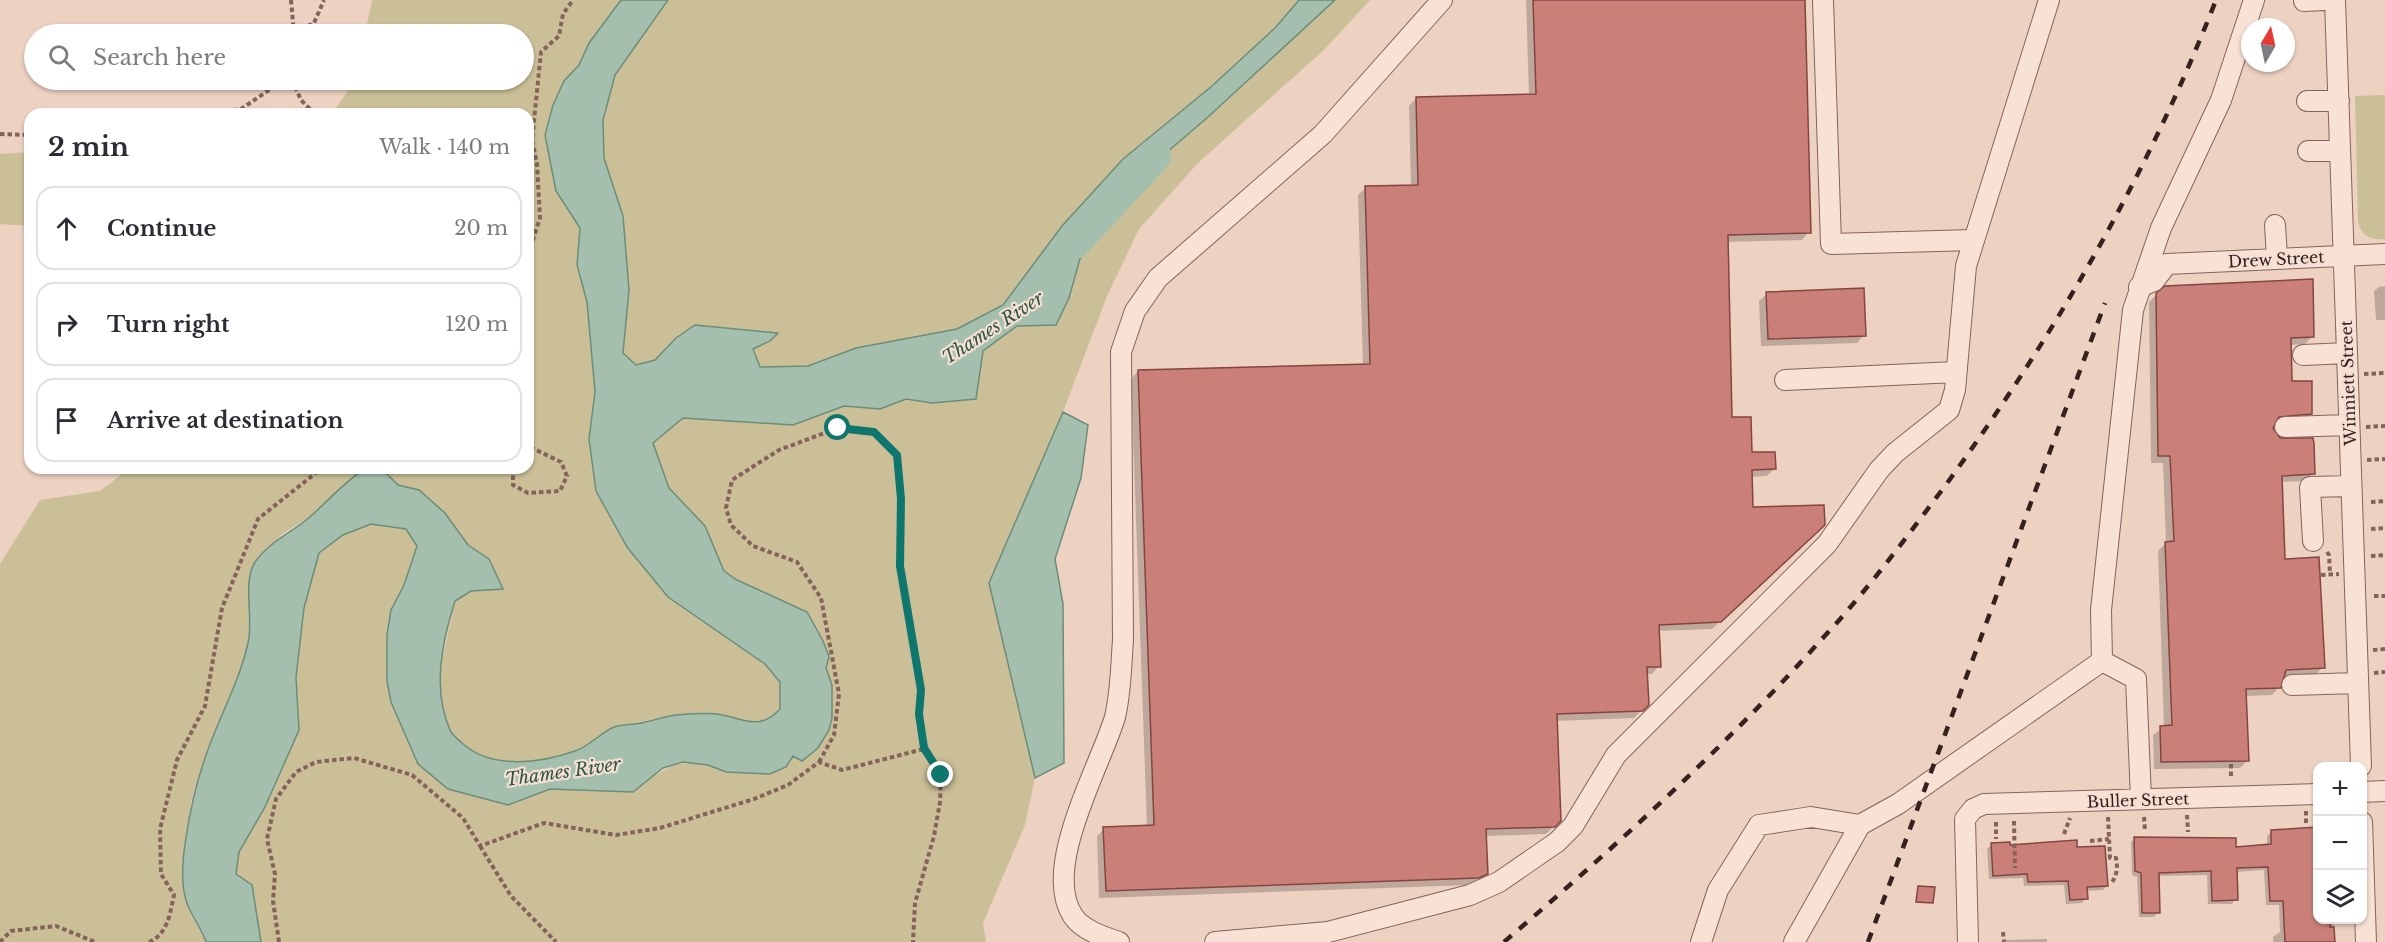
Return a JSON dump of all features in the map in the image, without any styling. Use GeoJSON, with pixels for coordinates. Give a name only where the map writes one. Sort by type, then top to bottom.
{"type":"FeatureCollection","features":[{"type":"Feature","properties":{"kind":"street"},"geometry":{"type":"LineString","coordinates":[[1119,942],[1098,936],[1073,917],[1063,893],[1063,868],[1071,838],[1115,715],[1120,686],[1123,639],[1121,352],[1126,332],[1135,311],[1158,278],[1323,135],[1442,0]]}},
{"type":"Feature","properties":{"kind":"street"},"geometry":{"type":"LineString","coordinates":[[1822,0],[1831,244],[1973,240]]}},
{"type":"Feature","properties":{"kind":"street"},"geometry":{"type":"LineString","coordinates":[[1215,942],[1328,932],[1470,895],[1499,882],[1566,835],[1616,754],[1827,544],[1879,470],[1895,453],[1949,410],[1953,402],[1966,266],[2049,0]]}},
{"type":"Feature","properties":{"kind":"street"},"geometry":{"type":"LineString","coordinates":[[2102,661],[2101,610],[2133,310],[2161,228],[2221,100],[2254,0]]}},
{"type":"Feature","properties":{"kind":"street"},"geometry":{"type":"LineString","coordinates":[[2304,1],[2324,0]]}},
{"type":"Feature","properties":{"kind":"street","name":"Winniett Street"},"geometry":{"type":"LineString","coordinates":[[2336,0],[2347,353],[2355,426],[2351,486],[2361,762]]}},
{"type":"Feature","properties":{"kind":"street"},"geometry":{"type":"LineString","coordinates":[[2307,101],[2339,101]]}},
{"type":"Feature","properties":{"kind":"street"},"geometry":{"type":"LineString","coordinates":[[2308,151],[2340,151]]}},
{"type":"Feature","properties":{"kind":"street"},"geometry":{"type":"LineString","coordinates":[[2276,225],[2277,258]]}},
{"type":"Feature","properties":{"kind":"street","name":"Drew Street"},"geometry":{"type":"LineString","coordinates":[[2139,287],[2154,281],[2167,264],[2385,254]]}},
{"type":"Feature","properties":{"kind":"street"},"geometry":{"type":"LineString","coordinates":[[2303,354],[2347,353]]}},
{"type":"Feature","properties":{"kind":"street"},"geometry":{"type":"LineString","coordinates":[[1785,380],[1956,372]]}},
{"type":"Feature","properties":{"kind":"street"},"geometry":{"type":"LineString","coordinates":[[2285,427],[2355,426]]}},
{"type":"Feature","properties":{"kind":"street"},"geometry":{"type":"LineString","coordinates":[[2313,541],[2310,487],[2351,486]]}},
{"type":"Feature","properties":{"kind":"street"},"geometry":{"type":"LineString","coordinates":[[2102,661],[2136,679],[2143,806]]}},
{"type":"Feature","properties":{"kind":"street"},"geometry":{"type":"LineString","coordinates":[[1794,942],[1860,825],[1898,804],[2102,661]]}},
{"type":"Feature","properties":{"kind":"street"},"geometry":{"type":"LineString","coordinates":[[2292,685],[2358,683]]}},
{"type":"Feature","properties":{"kind":"street"},"geometry":{"type":"LineString","coordinates":[[2367,792],[2385,791]]}},
{"type":"Feature","properties":{"kind":"street","name":"Buller Street"},"geometry":{"type":"LineString","coordinates":[[1968,942],[1965,819],[1973,809],[1984,804],[2143,806],[2312,800]]}},
{"type":"Feature","properties":{"kind":"street"},"geometry":{"type":"LineString","coordinates":[[1701,942],[1718,890],[1759,825],[1811,817],[1860,825]]}},
{"type":"Feature","properties":{"kind":"street"},"geometry":{"type":"LineString","coordinates":[[2364,870],[2366,942]]}},
{"type":"Feature","properties":{"kind":"path"},"geometry":{"type":"LineString","coordinates":[[291,0],[293,24]]}},
{"type":"Feature","properties":{"kind":"path"},"geometry":{"type":"LineString","coordinates":[[312,24],[324,0]]}},
{"type":"Feature","properties":{"kind":"path"},"geometry":{"type":"LineString","coordinates":[[534,120],[541,52],[559,36],[563,14],[573,0]]}},
{"type":"Feature","properties":{"kind":"path"},"geometry":{"type":"LineString","coordinates":[[242,108],[269,90]]}},
{"type":"Feature","properties":{"kind":"path"},"geometry":{"type":"LineString","coordinates":[[296,90],[301,100],[309,108]]}},
{"type":"Feature","properties":{"kind":"path"},"geometry":{"type":"LineString","coordinates":[[0,134],[24,135]]}},
{"type":"Feature","properties":{"kind":"path"},"geometry":{"type":"LineString","coordinates":[[534,150],[540,218],[534,236]]}},
{"type":"Feature","properties":{"kind":"path"},"geometry":{"type":"LineString","coordinates":[[2360,375],[2385,373]]}},
{"type":"Feature","properties":{"kind":"path"},"geometry":{"type":"LineString","coordinates":[[2355,426],[2385,426]]}},
{"type":"Feature","properties":{"kind":"path"},"geometry":{"type":"LineString","coordinates":[[480,846],[544,823],[616,835],[660,828],[780,789],[819,762],[834,735],[840,694],[820,598],[796,562],[753,546],[740,536],[727,516],[726,508],[732,480],[779,450],[838,428],[874,432],[897,455],[901,499],[900,566],[921,690],[919,714],[924,748],[941,775],[940,802],[934,836],[915,903],[913,942]]}},
{"type":"Feature","properties":{"kind":"path"},"geometry":{"type":"LineString","coordinates":[[513,474],[513,484],[528,493],[560,491],[567,476],[561,462],[534,449]]}},
{"type":"Feature","properties":{"kind":"path"},"geometry":{"type":"LineString","coordinates":[[2364,460],[2385,459]]}},
{"type":"Feature","properties":{"kind":"path"},"geometry":{"type":"LineString","coordinates":[[149,942],[155,939],[167,925],[174,895],[160,874],[160,829],[181,751],[205,706],[222,609],[258,519],[314,474]]}},
{"type":"Feature","properties":{"kind":"path"},"geometry":{"type":"LineString","coordinates":[[2365,502],[2385,501]]}},
{"type":"Feature","properties":{"kind":"path"},"geometry":{"type":"LineString","coordinates":[[2366,529],[2385,528]]}},
{"type":"Feature","properties":{"kind":"path"},"geometry":{"type":"LineString","coordinates":[[2366,556],[2385,555]]}},
{"type":"Feature","properties":{"kind":"path"},"geometry":{"type":"LineString","coordinates":[[2321,575],[2340,574]]}},
{"type":"Feature","properties":{"kind":"path"},"geometry":{"type":"LineString","coordinates":[[2368,597],[2385,596]]}},
{"type":"Feature","properties":{"kind":"path"},"geometry":{"type":"LineString","coordinates":[[819,762],[842,770],[924,748]]}},
{"type":"Feature","properties":{"kind":"path"},"geometry":{"type":"LineString","coordinates":[[279,942],[273,901],[275,874],[267,839],[276,799],[296,772],[316,762],[354,758],[412,775],[463,818],[511,896],[556,942]]}},
{"type":"Feature","properties":{"kind":"path"},"geometry":{"type":"LineString","coordinates":[[2306,826],[2312,800]]}},
{"type":"Feature","properties":{"kind":"path"},"geometry":{"type":"LineString","coordinates":[[2143,806],[2145,831]]}},
{"type":"Feature","properties":{"kind":"path"},"geometry":{"type":"LineString","coordinates":[[2187,811],[2188,832]]}},
{"type":"Feature","properties":{"kind":"path"},"geometry":{"type":"LineString","coordinates":[[2107,813],[2110,858],[2116,858],[2117,867],[2116,877],[2111,884]]}},
{"type":"Feature","properties":{"kind":"path"},"geometry":{"type":"LineString","coordinates":[[2064,834],[2064,828],[2071,815]]}},
{"type":"Feature","properties":{"kind":"path"},"geometry":{"type":"LineString","coordinates":[[2014,817],[2015,868]]}},
{"type":"Feature","properties":{"kind":"path"},"geometry":{"type":"LineString","coordinates":[[1996,818],[1996,839]]}},
{"type":"Feature","properties":{"kind":"path"},"geometry":{"type":"LineString","coordinates":[[2090,841],[2109,839]]}},
{"type":"Feature","properties":{"kind":"path"},"geometry":{"type":"LineString","coordinates":[[0,942],[11,931],[56,926],[95,942]]}},
{"type":"Feature","properties":{"kind":"path"},"geometry":{"type":"LineString","coordinates":[[2003,932],[2004,942]]}},
{"type":"Feature","properties":{"kind":"shaded area"},"geometry":{"type":"Polygon","coordinates":[[[372,0],[621,0],[589,43],[579,65],[564,81],[556,191],[580,228],[577,265],[587,302],[595,392],[589,439],[596,491],[627,547],[668,597],[765,664],[780,682],[780,709],[772,718],[759,722],[735,720],[722,715],[674,715],[614,727],[595,741],[575,751],[545,759],[521,762],[494,760],[468,749],[450,732],[443,706],[439,674],[455,601],[471,591],[503,589],[489,559],[468,545],[445,513],[419,490],[398,485],[387,474],[534,474],[534,108],[336,108],[348,90],[534,90],[534,24],[367,24],[372,0]]]}},
{"type":"Feature","properties":{"kind":"shaded area"},"geometry":{"type":"Polygon","coordinates":[[[668,0],[1299,0],[1275,28],[1212,86],[1123,159],[1062,226],[1004,305],[957,329],[856,348],[808,366],[760,367],[753,348],[770,341],[676,338],[655,360],[636,365],[623,353],[629,290],[623,216],[604,158],[603,120],[615,75],[668,0]]]}},
{"type":"Feature","properties":{"kind":"shaded area"},"geometry":{"type":"Polygon","coordinates":[[[1335,0],[1370,0],[1325,49],[1198,163],[1139,229],[1107,296],[1063,412],[989,583],[1035,778],[1025,825],[983,923],[986,942],[261,942],[254,905],[236,874],[239,852],[265,807],[299,730],[296,677],[304,608],[319,553],[343,535],[372,524],[406,529],[417,546],[404,585],[391,610],[387,635],[387,681],[391,702],[405,730],[508,805],[550,789],[633,792],[667,768],[685,763],[708,765],[739,773],[793,756],[803,760],[818,747],[829,730],[832,685],[826,668],[829,657],[823,641],[806,612],[737,580],[724,571],[705,526],[669,488],[653,443],[683,418],[793,425],[844,406],[880,409],[906,399],[932,403],[983,351],[1017,326],[1069,298],[1081,255],[1109,202],[1208,117],[1335,0]]]}},
{"type":"Feature","properties":{"kind":"shaded area"},"geometry":{"type":"Polygon","coordinates":[[[2385,95],[2385,239],[2380,239],[2367,237],[2358,222],[2355,96],[2385,95]]]}},
{"type":"Feature","properties":{"kind":"shaded area"},"geometry":{"type":"Polygon","coordinates":[[[24,152],[24,226],[0,224],[0,154],[24,152]]]}},
{"type":"Feature","properties":{"kind":"shaded area"},"geometry":{"type":"Polygon","coordinates":[[[122,474],[357,474],[311,516],[282,534],[255,563],[252,626],[248,645],[234,688],[205,756],[191,802],[182,871],[189,911],[206,942],[0,942],[0,564],[40,500],[100,491],[122,474]]]}},
{"type":"Feature","properties":{"kind":"water"},"geometry":{"type":"Polygon","coordinates":[[[621,0],[668,0],[615,75],[603,120],[604,158],[623,216],[629,290],[623,353],[636,365],[655,360],[676,338],[695,325],[778,333],[770,341],[753,349],[760,367],[808,366],[856,348],[957,329],[1003,305],[1062,226],[1123,159],[1212,86],[1275,28],[1299,0],[1335,0],[1208,117],[1109,202],[1081,255],[1069,298],[1056,325],[1017,326],[983,351],[976,399],[932,403],[906,399],[880,409],[844,406],[793,425],[683,418],[653,443],[669,488],[705,526],[724,571],[737,580],[807,612],[823,641],[829,657],[826,668],[832,685],[832,718],[829,730],[818,748],[802,761],[793,756],[786,767],[770,774],[726,772],[708,765],[683,762],[663,768],[633,792],[550,789],[508,805],[448,789],[418,764],[391,702],[387,681],[387,635],[391,610],[404,585],[417,546],[406,529],[371,524],[343,535],[319,553],[304,608],[296,677],[299,730],[265,807],[239,852],[236,874],[252,885],[261,942],[206,942],[184,892],[184,852],[196,787],[248,643],[251,570],[268,548],[304,522],[357,474],[387,474],[398,485],[419,490],[445,513],[468,545],[489,559],[503,589],[471,591],[455,601],[443,649],[440,682],[445,714],[452,734],[474,752],[502,761],[547,759],[575,751],[618,726],[672,716],[699,714],[717,714],[759,722],[773,716],[780,709],[780,682],[765,664],[668,597],[627,547],[596,491],[589,439],[595,392],[587,302],[577,265],[580,228],[556,191],[545,135],[553,105],[564,81],[579,65],[589,43],[621,0]]]}},
{"type":"Feature","properties":{"kind":"water"},"geometry":{"type":"Polygon","coordinates":[[[1063,412],[1088,425],[1081,478],[1055,559],[1063,604],[1064,763],[1035,778],[989,583],[1063,412]]]}},
{"type":"Feature","properties":{"kind":"building"},"geometry":{"type":"Polygon","coordinates":[[[1533,0],[1805,0],[1811,233],[1728,235],[1732,417],[1751,417],[1752,452],[1775,452],[1776,469],[1752,470],[1753,507],[1824,505],[1825,525],[1721,622],[1659,625],[1661,667],[1647,667],[1649,705],[1643,711],[1557,714],[1561,821],[1555,827],[1486,829],[1488,874],[1479,878],[1106,891],[1103,827],[1154,825],[1138,370],[1370,364],[1365,186],[1418,185],[1416,97],[1536,94],[1533,0]]]}},
{"type":"Feature","properties":{"kind":"building"},"geometry":{"type":"Polygon","coordinates":[[[2313,279],[2314,337],[2291,338],[2292,381],[2312,381],[2312,414],[2279,417],[2273,428],[2280,438],[2313,438],[2315,474],[2282,476],[2285,559],[2319,557],[2325,668],[2286,670],[2281,688],[2246,689],[2249,761],[2161,762],[2160,726],[2172,725],[2165,542],[2174,541],[2170,456],[2158,456],[2156,293],[2165,286],[2313,279]]]}},
{"type":"Feature","properties":{"kind":"building"},"geometry":{"type":"Polygon","coordinates":[[[1864,288],[1866,336],[1768,339],[1766,292],[1864,288]]]}},
{"type":"Feature","properties":{"kind":"building"},"geometry":{"type":"Polygon","coordinates":[[[2313,827],[2313,924],[2330,924],[2330,927],[2334,927],[2335,942],[2285,942],[2283,901],[2270,901],[2268,867],[2237,868],[2238,900],[2212,901],[2211,871],[2159,873],[2160,913],[2142,913],[2141,873],[2135,871],[2134,837],[2236,838],[2236,847],[2271,844],[2271,830],[2313,827]]]}},
{"type":"Feature","properties":{"kind":"building"},"geometry":{"type":"Polygon","coordinates":[[[2077,840],[2077,847],[2105,846],[2108,886],[2087,887],[2088,899],[2070,900],[2068,881],[2028,882],[2027,874],[1993,876],[1991,843],[2010,842],[2010,845],[2077,840]]]}},
{"type":"Feature","properties":{"kind":"building"},"geometry":{"type":"Polygon","coordinates":[[[1918,886],[1935,887],[1933,903],[1916,902],[1918,886]]]}},
{"type":"Feature","properties":{"kind":"waterway","name":"Thames River"},"geometry":{"type":"LineString","coordinates":[[1074,242],[1154,156]]}},
{"type":"Feature","properties":{"kind":"railway"},"geometry":{"type":"LineString","coordinates":[[1504,942],[1587,870],[1746,720],[1838,622],[1916,525],[2024,371],[2096,252],[2160,128],[2216,0]]}},
{"type":"Feature","properties":{"kind":"railway"},"geometry":{"type":"LineString","coordinates":[[1868,942],[2105,303]]}},
{"type":"Feature","properties":{"kind":"route"},"geometry":{"type":"LineString","coordinates":[[838,428],[874,432],[897,455],[901,499],[900,566],[921,690],[919,714],[924,748],[941,775]]}}]}
